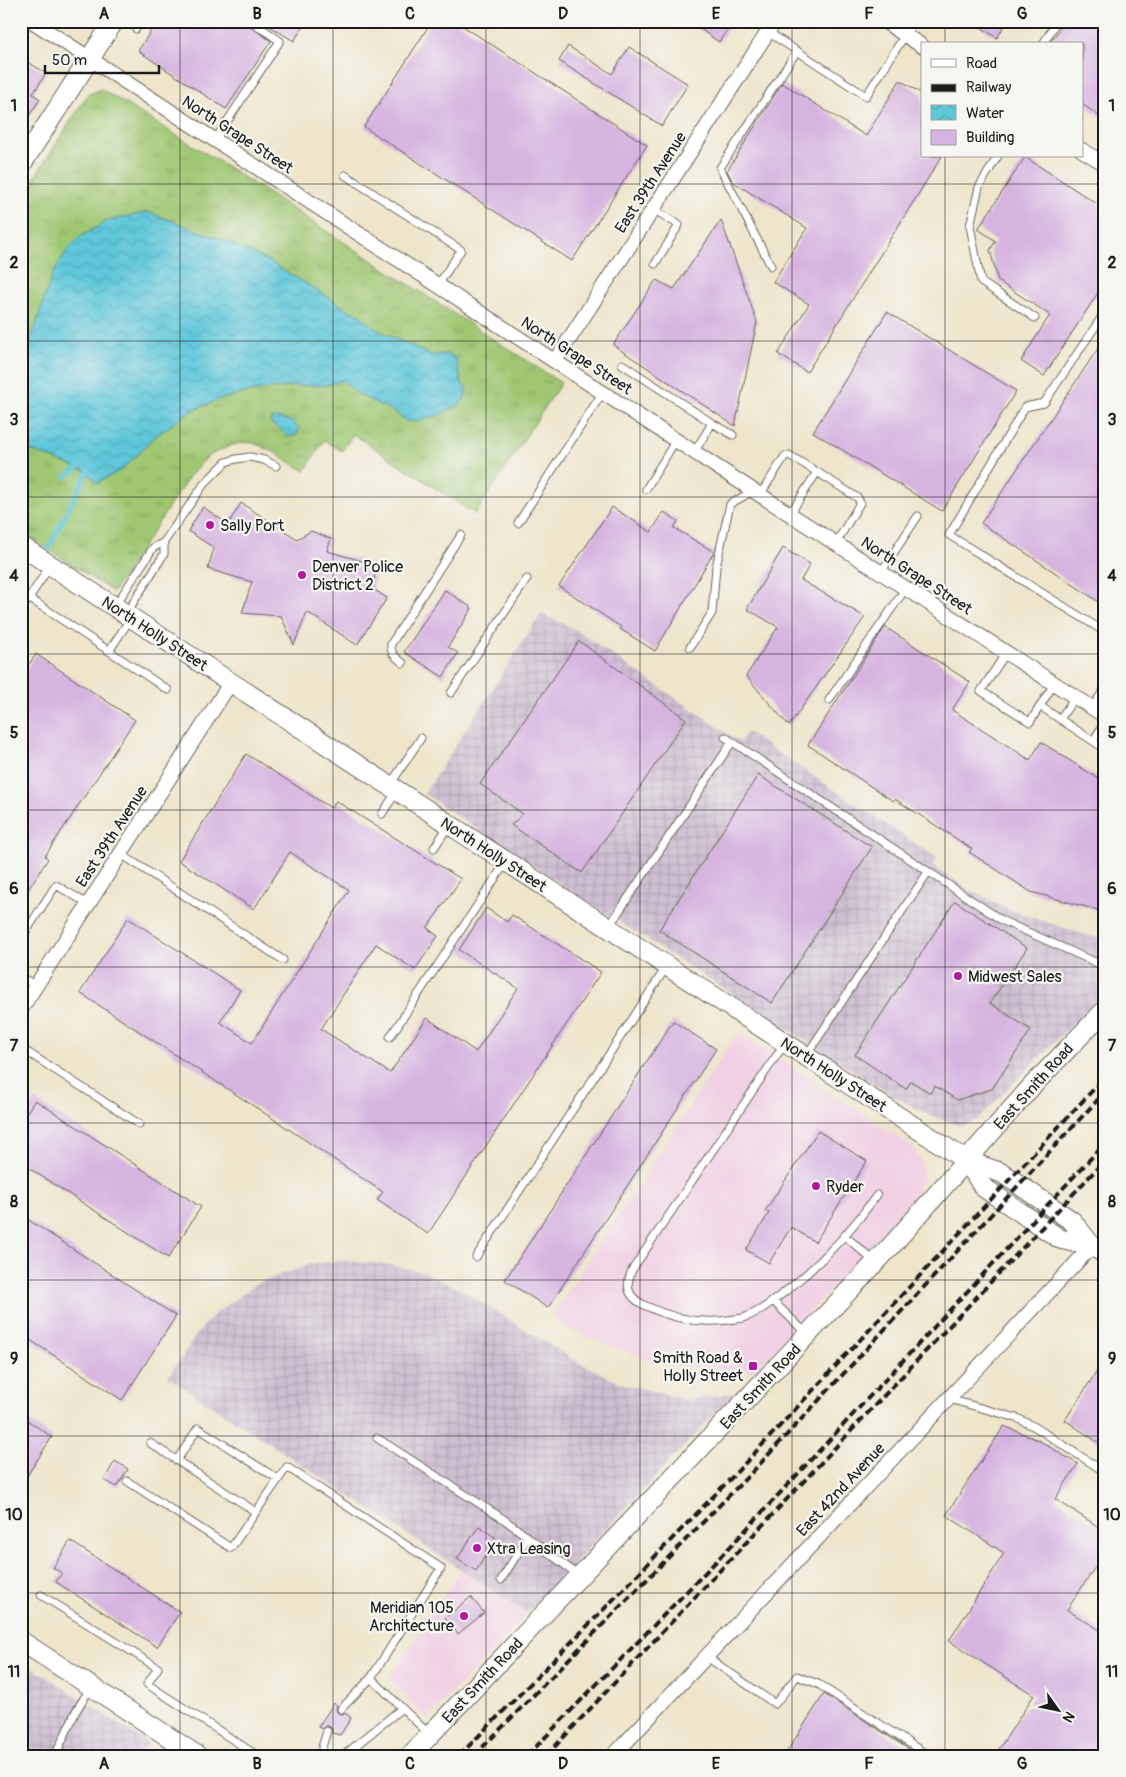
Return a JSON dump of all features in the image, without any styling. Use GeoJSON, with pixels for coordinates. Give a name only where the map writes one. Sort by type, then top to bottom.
{"type":"FeatureCollection","features":[{"type":"Feature","properties":{"kind":"street","name":"North Grape Street"},"geometry":{"type":"LineString","coordinates":[[32,21],[757,493],[1105,716]]}},
{"type":"Feature","properties":{"kind":"street"},"geometry":{"type":"LineString","coordinates":[[24,155],[114,21]]}},
{"type":"Feature","properties":{"kind":"street"},"geometry":{"type":"LineString","coordinates":[[884,21],[921,45]]}},
{"type":"Feature","properties":{"kind":"street","name":"East 39th Avenue"},"geometry":{"type":"LineString","coordinates":[[555,361],[771,27]]}},
{"type":"Feature","properties":{"kind":"street"},"geometry":{"type":"LineString","coordinates":[[1084,151],[1105,164]]}},
{"type":"Feature","properties":{"kind":"street","name":"North Holly Street"},"geometry":{"type":"LineString","coordinates":[[21,546],[967,1161],[983,1187],[1060,1239],[1098,1250]]}},
{"type":"Feature","properties":{"kind":"street","name":"East 39th Avenue"},"geometry":{"type":"LineString","coordinates":[[21,1009],[231,682]]}},
{"type":"Feature","properties":{"kind":"street","name":"East Smith Road"},"geometry":{"type":"LineString","coordinates":[[410,1756],[876,1263],[1044,1073],[1105,1010]]}},
{"type":"Feature","properties":{"kind":"street","name":"East 42nd Avenue"},"geometry":{"type":"LineString","coordinates":[[613,1756],[949,1399],[1098,1250]]}},
{"type":"Feature","properties":{"kind":"street"},"geometry":{"type":"LineString","coordinates":[[21,1641],[91,1686],[174,1749],[198,1756]]}},
{"type":"Feature","properties":{"kind":"lane"},"geometry":{"type":"LineString","coordinates":[[136,29],[141,21]]}},
{"type":"Feature","properties":{"kind":"lane"},"geometry":{"type":"LineString","coordinates":[[215,140],[280,41],[251,21]]}},
{"type":"Feature","properties":{"kind":"lane"},"geometry":{"type":"LineString","coordinates":[[771,27],[797,51],[866,96],[914,21]]}},
{"type":"Feature","properties":{"kind":"lane"},"geometry":{"type":"LineString","coordinates":[[1044,42],[1057,21]]}},
{"type":"Feature","properties":{"kind":"lane"},"geometry":{"type":"LineString","coordinates":[[771,266],[720,168],[797,51]]}},
{"type":"Feature","properties":{"kind":"lane"},"geometry":{"type":"LineString","coordinates":[[997,158],[979,187],[970,226],[981,282],[1035,318]]}},
{"type":"Feature","properties":{"kind":"lane"},"geometry":{"type":"LineString","coordinates":[[345,175],[461,250],[438,285]]}},
{"type":"Feature","properties":{"kind":"lane"},"geometry":{"type":"LineString","coordinates":[[654,209],[679,225],[655,264]]}},
{"type":"Feature","properties":{"kind":"lane"},"geometry":{"type":"LineString","coordinates":[[1105,312],[1044,402],[1026,407],[949,534],[1105,632]]}},
{"type":"Feature","properties":{"kind":"lane"},"geometry":{"type":"LineString","coordinates":[[622,364],[733,435]]}},
{"type":"Feature","properties":{"kind":"lane"},"geometry":{"type":"LineString","coordinates":[[518,523],[603,392]]}},
{"type":"Feature","properties":{"kind":"lane"},"geometry":{"type":"LineString","coordinates":[[694,451],[712,423]]}},
{"type":"Feature","properties":{"kind":"lane"},"geometry":{"type":"LineString","coordinates":[[646,489],[676,440]]}},
{"type":"Feature","properties":{"kind":"lane"},"geometry":{"type":"LineString","coordinates":[[690,647],[712,613],[716,567],[730,504],[757,493],[785,456],[790,455],[858,498],[860,503],[839,538]]}},
{"type":"Feature","properties":{"kind":"lane"},"geometry":{"type":"LineString","coordinates":[[109,651],[153,548],[164,542],[204,484],[226,462],[236,459],[250,457],[264,460],[276,466]]}},
{"type":"Feature","properties":{"kind":"lane"},"geometry":{"type":"LineString","coordinates":[[790,514],[817,472]]}},
{"type":"Feature","properties":{"kind":"lane"},"geometry":{"type":"LineString","coordinates":[[881,572],[918,516]]}},
{"type":"Feature","properties":{"kind":"lane"},"geometry":{"type":"LineString","coordinates":[[403,662],[392,654],[390,650],[391,644],[461,535]]}},
{"type":"Feature","properties":{"kind":"lane"},"geometry":{"type":"LineString","coordinates":[[124,613],[164,554],[164,542]]}},
{"type":"Feature","properties":{"kind":"lane"},"geometry":{"type":"LineString","coordinates":[[21,610],[51,565]]}},
{"type":"Feature","properties":{"kind":"lane"},"geometry":{"type":"LineString","coordinates":[[451,693],[527,580]]}},
{"type":"Feature","properties":{"kind":"lane"},"geometry":{"type":"LineString","coordinates":[[829,700],[906,588]]}},
{"type":"Feature","properties":{"kind":"lane"},"geometry":{"type":"LineString","coordinates":[[29,598],[168,690]]}},
{"type":"Feature","properties":{"kind":"lane"},"geometry":{"type":"LineString","coordinates":[[1006,652],[981,691],[1030,722],[1054,684]]}},
{"type":"Feature","properties":{"kind":"lane"},"geometry":{"type":"LineString","coordinates":[[1092,708],[1105,688]]}},
{"type":"Feature","properties":{"kind":"lane"},"geometry":{"type":"LineString","coordinates":[[1060,719],[1075,697]]}},
{"type":"Feature","properties":{"kind":"lane"},"geometry":{"type":"LineString","coordinates":[[1040,706],[1105,748]]}},
{"type":"Feature","properties":{"kind":"lane"},"geometry":{"type":"LineString","coordinates":[[1093,741],[1105,722]]}},
{"type":"Feature","properties":{"kind":"lane"},"geometry":{"type":"LineString","coordinates":[[725,737],[1003,921],[1105,968]]}},
{"type":"Feature","properties":{"kind":"lane"},"geometry":{"type":"LineString","coordinates":[[382,814],[421,738]]}},
{"type":"Feature","properties":{"kind":"lane"},"geometry":{"type":"LineString","coordinates":[[608,928],[732,742]]}},
{"type":"Feature","properties":{"kind":"lane"},"geometry":{"type":"LineString","coordinates":[[434,848],[449,824]]}},
{"type":"Feature","properties":{"kind":"lane"},"geometry":{"type":"LineString","coordinates":[[121,854],[283,960]]}},
{"type":"Feature","properties":{"kind":"lane"},"geometry":{"type":"LineString","coordinates":[[390,1037],[507,862]]}},
{"type":"Feature","properties":{"kind":"lane"},"geometry":{"type":"LineString","coordinates":[[806,1056],[928,872]]}},
{"type":"Feature","properties":{"kind":"lane"},"geometry":{"type":"LineString","coordinates":[[21,939],[56,885],[88,904]]}},
{"type":"Feature","properties":{"kind":"lane"},"geometry":{"type":"LineString","coordinates":[[476,1258],[667,966]]}},
{"type":"Feature","properties":{"kind":"lane"},"geometry":{"type":"LineString","coordinates":[[21,977],[36,986]]}},
{"type":"Feature","properties":{"kind":"lane"},"geometry":{"type":"LineString","coordinates":[[785,1043],[632,1270],[627,1287],[629,1294],[640,1304],[658,1312],[700,1322],[742,1318],[773,1301],[806,1274],[845,1236],[877,1195]]}},
{"type":"Feature","properties":{"kind":"lane"},"geometry":{"type":"LineString","coordinates":[[21,1048],[139,1124]]}},
{"type":"Feature","properties":{"kind":"lane"},"geometry":{"type":"LineString","coordinates":[[845,1236],[876,1263]]}},
{"type":"Feature","properties":{"kind":"lane"},"geometry":{"type":"LineString","coordinates":[[773,1301],[808,1335]]}},
{"type":"Feature","properties":{"kind":"lane"},"geometry":{"type":"LineString","coordinates":[[949,1399],[1017,1418],[1035,1427],[1105,1472]]}},
{"type":"Feature","properties":{"kind":"lane"},"geometry":{"type":"LineString","coordinates":[[177,1460],[198,1428],[278,1479]]}},
{"type":"Feature","properties":{"kind":"lane"},"geometry":{"type":"LineString","coordinates":[[377,1438],[505,1520],[580,1577]]}},
{"type":"Feature","properties":{"kind":"lane"},"geometry":{"type":"LineString","coordinates":[[150,1443],[256,1512]]}},
{"type":"Feature","properties":{"kind":"lane"},"geometry":{"type":"LineString","coordinates":[[127,1481],[231,1548],[286,1467],[441,1568],[371,1678],[341,1709]]}},
{"type":"Feature","properties":{"kind":"lane"},"geometry":{"type":"LineString","coordinates":[[501,1580],[528,1537]]}},
{"type":"Feature","properties":{"kind":"lane"},"geometry":{"type":"LineString","coordinates":[[41,1596],[158,1668],[147,1684],[258,1756]]}},
{"type":"Feature","properties":{"kind":"lane"},"geometry":{"type":"LineString","coordinates":[[707,1657],[775,1704],[797,1676],[818,1684],[929,1756]]}},
{"type":"Feature","properties":{"kind":"lane"},"geometry":{"type":"LineString","coordinates":[[371,1678],[430,1735]]}},
{"type":"Feature","properties":{"kind":"lane"},"geometry":{"type":"LineString","coordinates":[[55,1756],[76,1711],[91,1686]]}},
{"type":"Feature","properties":{"kind":"lane"},"geometry":{"type":"LineString","coordinates":[[343,1756],[402,1708]]}},
{"type":"Feature","properties":{"kind":"lane"},"geometry":{"type":"LineString","coordinates":[[322,1756],[322,1747],[327,1731]]}},
{"type":"Feature","properties":{"kind":"shaded area"},"geometry":{"type":"Polygon","coordinates":[[[541,614],[571,627],[740,742],[747,732],[937,858],[932,865],[966,888],[1010,910],[1085,935],[1105,939],[1105,991],[979,1118],[969,1124],[958,1125],[929,1115],[896,1098],[597,908],[424,794],[541,614]]]}},
{"type":"Feature","properties":{"kind":"shaded area"},"geometry":{"type":"Polygon","coordinates":[[[738,1032],[911,1146],[921,1161],[923,1174],[922,1181],[916,1192],[885,1231],[754,1372],[674,1366],[618,1349],[569,1329],[552,1316],[738,1032]]]}},
{"type":"Feature","properties":{"kind":"shaded area","name":"Xtra Leasing"},"geometry":{"type":"Polygon","coordinates":[[[341,1260],[389,1265],[424,1272],[463,1291],[574,1360],[620,1383],[686,1400],[734,1393],[527,1613],[168,1377],[211,1317],[258,1283],[311,1264],[341,1260]]]}},
{"type":"Feature","properties":{"kind":"shaded area"},"geometry":{"type":"Polygon","coordinates":[[[460,1571],[527,1613],[427,1720],[389,1679],[460,1571]]]}},
{"type":"Feature","properties":{"kind":"shaded area"},"geometry":{"type":"Polygon","coordinates":[[[21,1660],[148,1743],[140,1756],[21,1756],[21,1660]]]}},
{"type":"Feature","properties":{"kind":"green space"},"geometry":{"type":"Polygon","coordinates":[[[101,89],[220,162],[561,383],[475,514],[353,434],[342,451],[324,440],[305,471],[274,452],[254,443],[244,442],[232,445],[208,456],[188,478],[113,592],[21,531],[21,199],[86,97],[101,89]]]}},
{"type":"Feature","properties":{"kind":"water"},"geometry":{"type":"Polygon","coordinates":[[[148,212],[226,241],[270,262],[349,311],[357,313],[374,328],[407,344],[431,355],[446,354],[456,358],[461,382],[467,389],[464,400],[457,406],[436,416],[417,422],[406,421],[396,413],[358,394],[342,380],[328,385],[291,386],[254,391],[221,399],[189,412],[152,439],[123,469],[97,483],[86,471],[21,447],[21,363],[54,272],[67,250],[80,237],[107,221],[148,212]]]}},
{"type":"Feature","properties":{"kind":"water"},"geometry":{"type":"Polygon","coordinates":[[[271,418],[290,421],[299,428],[298,433],[294,436],[287,436],[270,423],[271,418]]]}},
{"type":"Feature","properties":{"kind":"building"},"geometry":{"type":"Polygon","coordinates":[[[157,21],[246,21],[248,25],[271,41],[226,109],[138,51],[157,21]]]}},
{"type":"Feature","properties":{"kind":"building"},"geometry":{"type":"Polygon","coordinates":[[[261,21],[298,21],[304,25],[294,41],[261,21]]]}},
{"type":"Feature","properties":{"kind":"building"},"geometry":{"type":"Polygon","coordinates":[[[432,21],[455,21],[647,145],[572,261],[364,127],[432,21]]]}},
{"type":"Feature","properties":{"kind":"building"},"geometry":{"type":"Polygon","coordinates":[[[688,21],[733,21],[719,42],[688,21]]]}},
{"type":"Feature","properties":{"kind":"building"},"geometry":{"type":"Polygon","coordinates":[[[972,21],[1007,21],[997,38],[972,21]]]}},
{"type":"Feature","properties":{"kind":"building"},"geometry":{"type":"Polygon","coordinates":[[[1065,21],[1105,21],[1105,120],[1084,105],[1084,42],[1050,42],[1065,21]]]}},
{"type":"Feature","properties":{"kind":"building"},"geometry":{"type":"Polygon","coordinates":[[[568,46],[612,74],[629,47],[688,84],[662,126],[559,61],[568,46]]]}},
{"type":"Feature","properties":{"kind":"building"},"geometry":{"type":"Polygon","coordinates":[[[21,58],[46,73],[33,94],[40,99],[29,116],[21,112],[21,58]]]}},
{"type":"Feature","properties":{"kind":"building"},"geometry":{"type":"Polygon","coordinates":[[[900,80],[921,93],[921,158],[941,158],[807,372],[778,354],[809,304],[773,282],[807,228],[733,182],[727,171],[782,83],[866,136],[900,80]]]}},
{"type":"Feature","properties":{"kind":"building"},"geometry":{"type":"Polygon","coordinates":[[[1024,158],[1105,209],[1105,282],[1044,376],[1021,361],[1050,315],[998,281],[990,250],[996,241],[978,229],[1024,158]]]}},
{"type":"Feature","properties":{"kind":"building"},"geometry":{"type":"Polygon","coordinates":[[[721,220],[757,322],[735,426],[613,345],[656,280],[674,289],[721,220]]]}},
{"type":"Feature","properties":{"kind":"building"},"geometry":{"type":"Polygon","coordinates":[[[887,312],[1016,391],[942,511],[813,432],[887,312]]]}},
{"type":"Feature","properties":{"kind":"building"},"geometry":{"type":"Polygon","coordinates":[[[1105,338],[1105,606],[981,523],[1105,338]]]}},
{"type":"Feature","properties":{"kind":"building","name":"Denver Police District 2"},"geometry":{"type":"Polygon","coordinates":[[[241,503],[297,539],[311,531],[331,539],[327,551],[376,565],[373,589],[387,598],[357,645],[307,612],[294,645],[281,616],[242,613],[252,582],[208,569],[214,548],[188,531],[203,507],[228,524],[241,503]]]}},
{"type":"Feature","properties":{"kind":"building"},"geometry":{"type":"Polygon","coordinates":[[[612,507],[651,532],[664,512],[678,521],[674,528],[714,552],[655,651],[559,586],[612,507]]]}},
{"type":"Feature","properties":{"kind":"building"},"geometry":{"type":"Polygon","coordinates":[[[783,548],[810,564],[801,580],[865,617],[789,726],[746,676],[778,627],[747,609],[783,548]]]}},
{"type":"Feature","properties":{"kind":"building"},"geometry":{"type":"Polygon","coordinates":[[[445,590],[472,608],[448,647],[458,653],[443,677],[404,652],[445,590]]]}},
{"type":"Feature","properties":{"kind":"building"},"geometry":{"type":"Polygon","coordinates":[[[885,627],[970,682],[952,710],[1030,760],[1041,742],[1105,783],[1105,912],[1031,892],[969,852],[972,849],[895,799],[893,801],[808,745],[885,627]]]}},
{"type":"Feature","properties":{"kind":"building"},"geometry":{"type":"Polygon","coordinates":[[[579,641],[686,719],[582,873],[511,825],[523,814],[480,784],[579,641]]]}},
{"type":"Feature","properties":{"kind":"building"},"geometry":{"type":"Polygon","coordinates":[[[36,654],[135,720],[45,856],[48,859],[21,900],[21,676],[36,654]]]}},
{"type":"Feature","properties":{"kind":"building"},"geometry":{"type":"Polygon","coordinates":[[[246,754],[331,808],[336,801],[461,879],[427,928],[438,936],[415,970],[376,944],[321,1029],[390,1073],[427,1018],[476,1052],[518,988],[459,950],[486,908],[507,922],[512,915],[601,972],[428,1234],[377,1200],[383,1192],[80,993],[128,918],[240,990],[220,1022],[252,1043],[349,890],[290,852],[254,909],[179,861],[246,754]]]}},
{"type":"Feature","properties":{"kind":"building"},"geometry":{"type":"Polygon","coordinates":[[[758,775],[872,847],[772,1003],[659,930],[758,775]]]}},
{"type":"Feature","properties":{"kind":"building","name":"Midwest Sales"},"geometry":{"type":"Polygon","coordinates":[[[955,901],[1027,948],[990,1003],[1031,1030],[992,1089],[957,1100],[935,1086],[930,1093],[911,1081],[906,1089],[855,1055],[955,901]]]}},
{"type":"Feature","properties":{"kind":"building"},"geometry":{"type":"Polygon","coordinates":[[[673,1021],[716,1049],[548,1308],[505,1280],[673,1021]]]}},
{"type":"Feature","properties":{"kind":"building"},"geometry":{"type":"Polygon","coordinates":[[[35,1100],[201,1207],[168,1258],[21,1163],[21,1121],[35,1100]]]}},
{"type":"Feature","properties":{"kind":"building","name":"Ryder"},"geometry":{"type":"Polygon","coordinates":[[[818,1131],[867,1161],[815,1242],[791,1227],[769,1263],[746,1250],[769,1213],[765,1211],[818,1131]]]}},
{"type":"Feature","properties":{"kind":"building"},"geometry":{"type":"Polygon","coordinates":[[[21,1215],[176,1316],[122,1400],[21,1334],[21,1215]]]}},
{"type":"Feature","properties":{"kind":"building"},"geometry":{"type":"Polygon","coordinates":[[[1105,1359],[1105,1447],[1065,1420],[1105,1359]]]}},
{"type":"Feature","properties":{"kind":"building"},"geometry":{"type":"Polygon","coordinates":[[[21,1416],[52,1437],[21,1485],[21,1416]]]}},
{"type":"Feature","properties":{"kind":"building"},"geometry":{"type":"Polygon","coordinates":[[[1004,1426],[1038,1440],[1078,1464],[1055,1499],[1105,1531],[1105,1552],[1067,1610],[1105,1633],[1105,1756],[1009,1756],[999,1749],[1034,1695],[949,1641],[1004,1553],[946,1515],[1004,1426]]]}},
{"type":"Feature","properties":{"kind":"building"},"geometry":{"type":"Polygon","coordinates":[[[115,1461],[128,1469],[117,1487],[104,1480],[115,1461]]]}},
{"type":"Feature","properties":{"kind":"building","name":"Xtra Leasing"},"geometry":{"type":"Polygon","coordinates":[[[479,1526],[496,1538],[476,1571],[457,1559],[479,1526]]]}},
{"type":"Feature","properties":{"kind":"building"},"geometry":{"type":"Polygon","coordinates":[[[70,1541],[180,1612],[157,1647],[56,1582],[62,1573],[53,1568],[70,1541]]]}},
{"type":"Feature","properties":{"kind":"building","name":"Meridian 105 Architecture"},"geometry":{"type":"Polygon","coordinates":[[[471,1597],[484,1613],[458,1634],[445,1618],[471,1597]]]}},
{"type":"Feature","properties":{"kind":"building"},"geometry":{"type":"Polygon","coordinates":[[[824,1694],[919,1756],[784,1756],[824,1694]]]}},
{"type":"Feature","properties":{"kind":"building"},"geometry":{"type":"Polygon","coordinates":[[[334,1703],[337,1706],[336,1710],[338,1713],[345,1713],[351,1718],[340,1735],[332,1733],[332,1729],[329,1726],[325,1726],[322,1729],[318,1727],[334,1703]]]}},
{"type":"Feature","properties":{"kind":"waterway"},"geometry":{"type":"LineString","coordinates":[[66,477],[82,464]]}},
{"type":"Feature","properties":{"kind":"waterway"},"geometry":{"type":"LineString","coordinates":[[48,549],[89,469]]}},
{"type":"Feature","properties":{"kind":"railway"},"geometry":{"type":"LineString","coordinates":[[459,1756],[735,1474],[1105,1077]]}},
{"type":"Feature","properties":{"kind":"railway"},"geometry":{"type":"LineString","coordinates":[[474,1756],[756,1468],[1105,1092]]}},
{"type":"Feature","properties":{"kind":"railway"},"geometry":{"type":"LineString","coordinates":[[527,1756],[728,1549],[1105,1143]]}},
{"type":"Feature","properties":{"kind":"railway"},"geometry":{"type":"LineString","coordinates":[[546,1756],[1105,1160]]}},
{"type":"Feature","properties":{"kind":"place","name":"Sally Port"},"geometry":{"type":"Point","coordinates":[210,525]}},
{"type":"Feature","properties":{"kind":"place","name":"Denver Police District 2"},"geometry":{"type":"Point","coordinates":[302,575]}},
{"type":"Feature","properties":{"kind":"place","name":"Midwest Sales"},"geometry":{"type":"Point","coordinates":[958,976]}},
{"type":"Feature","properties":{"kind":"place","name":"Ryder"},"geometry":{"type":"Point","coordinates":[816,1186]}},
{"type":"Feature","properties":{"kind":"place","name":"Smith Road & Holly Street"},"geometry":{"type":"Point","coordinates":[753,1366]}},
{"type":"Feature","properties":{"kind":"place","name":"Xtra Leasing"},"geometry":{"type":"Point","coordinates":[477,1548]}},
{"type":"Feature","properties":{"kind":"place","name":"Meridian 105 Architecture"},"geometry":{"type":"Point","coordinates":[464,1616]}}]}
